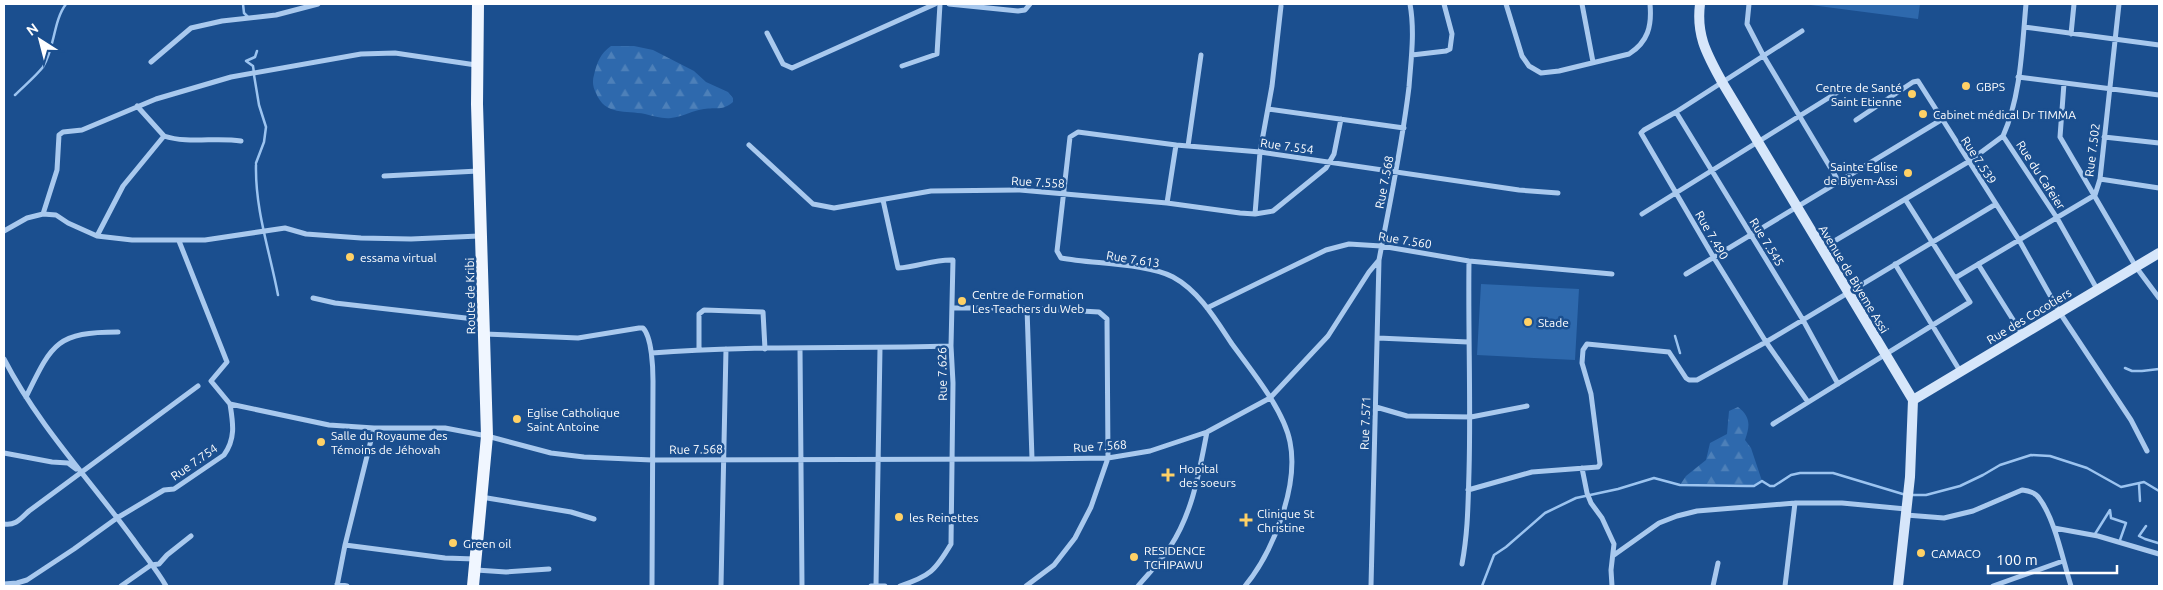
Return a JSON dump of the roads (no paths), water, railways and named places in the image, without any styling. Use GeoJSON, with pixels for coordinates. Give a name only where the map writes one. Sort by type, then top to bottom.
{"type":"FeatureCollection","features":[{"type":"Feature","properties":{"kind":"main road","name":"Route de Kribi"},"geometry":{"type":"LineString","coordinates":[[473,586],[487,436],[479,171],[478,4]]}},
{"type":"Feature","properties":{"kind":"main road","name":"Avenue de Biyeme Assi"},"geometry":{"type":"LineString","coordinates":[[1700,4],[1698,25],[1700,35],[1722,82],[1913,400]]}},
{"type":"Feature","properties":{"kind":"main road","name":"Rue des Cocotiers"},"geometry":{"type":"LineString","coordinates":[[1913,400],[2159,253]]}},
{"type":"Feature","properties":{"kind":"main road"},"geometry":{"type":"LineString","coordinates":[[1898,586],[1906,512],[1913,400]]}},
{"type":"Feature","properties":{"kind":"street"},"geometry":{"type":"LineString","coordinates":[[151,62],[191,28],[222,21],[276,15],[318,4]]}},
{"type":"Feature","properties":{"kind":"street"},"geometry":{"type":"LineString","coordinates":[[767,33],[782,64],[792,68],[935,4]]}},
{"type":"Feature","properties":{"kind":"street"},"geometry":{"type":"LineString","coordinates":[[902,66],[937,54],[940,4]]}},
{"type":"Feature","properties":{"kind":"street"},"geometry":{"type":"LineString","coordinates":[[948,4],[1018,11],[1025,10],[1030,4]]}},
{"type":"Feature","properties":{"kind":"street","name":"Rue 7.568"},"geometry":{"type":"LineString","coordinates":[[374,428],[444,428],[487,436],[532,449],[559,454],[652,460],[1108,458],[1150,452],[1207,432],[1270,398],[1328,336],[1361,283],[1379,260],[1404,128],[1412,55],[1413,22],[1410,4]]}},
{"type":"Feature","properties":{"kind":"street"},"geometry":{"type":"LineString","coordinates":[[1412,55],[1450,49],[1452,34],[1444,4]]}},
{"type":"Feature","properties":{"kind":"street"},"geometry":{"type":"LineString","coordinates":[[1506,4],[1522,56],[1529,66],[1541,72],[1559,72],[1629,54],[1638,49],[1645,41],[1650,28],[1650,4]]}},
{"type":"Feature","properties":{"kind":"street"},"geometry":{"type":"LineString","coordinates":[[1582,4],[1593,62]]}},
{"type":"Feature","properties":{"kind":"street"},"geometry":{"type":"LineString","coordinates":[[1749,4],[1747,24],[1763,55],[1839,182]]}},
{"type":"Feature","properties":{"kind":"street","name":"Rue du Cafeier"},"geometry":{"type":"LineString","coordinates":[[2026,4],[2018,77],[2008,126],[2003,136],[2057,218],[2097,289]]}},
{"type":"Feature","properties":{"kind":"street"},"geometry":{"type":"LineString","coordinates":[[2071,34],[2074,4]]}},
{"type":"Feature","properties":{"kind":"street","name":"Rue 7.502"},"geometry":{"type":"LineString","coordinates":[[1955,278],[2095,195],[2100,179],[2119,4]]}},
{"type":"Feature","properties":{"kind":"street"},"geometry":{"type":"LineString","coordinates":[[1255,214],[1260,152],[1268,109],[1281,6]]}},
{"type":"Feature","properties":{"kind":"street"},"geometry":{"type":"LineString","coordinates":[[2024,27],[2159,45]]}},
{"type":"Feature","properties":{"kind":"street","name":"Rue 7.490"},"geometry":{"type":"LineString","coordinates":[[1802,31],[1641,133],[1714,258],[1766,342],[1808,402]]}},
{"type":"Feature","properties":{"kind":"street"},"geometry":{"type":"LineString","coordinates":[[43,214],[57,170],[59,135],[62,132],[82,130],[137,106],[231,77],[366,53],[401,54],[478,65]]}},
{"type":"Feature","properties":{"kind":"street"},"geometry":{"type":"LineString","coordinates":[[1188,146],[1201,55]]}},
{"type":"Feature","properties":{"kind":"street"},"geometry":{"type":"LineString","coordinates":[[2018,77],[2159,95]]}},
{"type":"Feature","properties":{"kind":"street","name":"Rue 7.539"},"geometry":{"type":"LineString","coordinates":[[1856,120],[1913,82],[1918,81],[2019,240],[2060,313],[2131,420],[2147,451]]}},
{"type":"Feature","properties":{"kind":"street"},"geometry":{"type":"LineString","coordinates":[[2064,83],[2060,137],[2136,267],[2159,298]]}},
{"type":"Feature","properties":{"kind":"street"},"geometry":{"type":"LineString","coordinates":[[1642,214],[1677,194],[1838,92]]}},
{"type":"Feature","properties":{"kind":"street"},"geometry":{"type":"LineString","coordinates":[[137,106],[164,136],[178,139],[226,138],[241,141]]}},
{"type":"Feature","properties":{"kind":"street"},"geometry":{"type":"LineString","coordinates":[[1268,109],[1404,128]]}},
{"type":"Feature","properties":{"kind":"street","name":"Rue 7.545"},"geometry":{"type":"LineString","coordinates":[[1676,112],[1803,320],[1838,384]]}},
{"type":"Feature","properties":{"kind":"street"},"geometry":{"type":"LineString","coordinates":[[1330,162],[1334,154],[1341,119]]}},
{"type":"Feature","properties":{"kind":"street"},"geometry":{"type":"LineString","coordinates":[[1686,274],[1942,120]]}},
{"type":"Feature","properties":{"kind":"street","name":"Rue 7.554"},"geometry":{"type":"LineString","coordinates":[[1063,192],[1069,141],[1073,133],[1078,132],[1176,145],[1260,152],[1397,171],[1511,190],[1558,193]]}},
{"type":"Feature","properties":{"kind":"street"},"geometry":{"type":"LineString","coordinates":[[97,236],[123,186],[164,136]]}},
{"type":"Feature","properties":{"kind":"street"},"geometry":{"type":"LineString","coordinates":[[1821,249],[1968,162],[2003,136]]}},
{"type":"Feature","properties":{"kind":"street"},"geometry":{"type":"LineString","coordinates":[[2104,137],[2159,143]]}},
{"type":"Feature","properties":{"kind":"street","name":"Rue 7.558"},"geometry":{"type":"LineString","coordinates":[[749,145],[813,204],[834,208],[931,191],[1020,190],[1063,192],[1255,214],[1273,212],[1315,179],[1330,162]]}},
{"type":"Feature","properties":{"kind":"street"},"geometry":{"type":"LineString","coordinates":[[1167,203],[1176,145]]}},
{"type":"Feature","properties":{"kind":"street"},"geometry":{"type":"LineString","coordinates":[[384,176],[479,171]]}},
{"type":"Feature","properties":{"kind":"street"},"geometry":{"type":"LineString","coordinates":[[2100,179],[2159,188]]}},
{"type":"Feature","properties":{"kind":"street","name":"Rue 7.613"},"geometry":{"type":"LineString","coordinates":[[1063,192],[1057,251],[1061,258],[1156,271],[1184,284],[1207,308],[1270,398],[1290,441],[1291,470],[1279,526],[1268,551],[1245,586]]}},
{"type":"Feature","properties":{"kind":"street"},"geometry":{"type":"LineString","coordinates":[[1773,424],[1970,302],[1905,199]]}},
{"type":"Feature","properties":{"kind":"street","name":"Rue 7.626"},"geometry":{"type":"LineString","coordinates":[[883,200],[898,268],[912,268],[938,260],[953,260],[951,346],[953,383],[951,460],[953,524],[951,544],[938,566],[920,579],[900,586]]}},
{"type":"Feature","properties":{"kind":"street"},"geometry":{"type":"LineString","coordinates":[[1468,490],[1532,472],[1595,468],[1600,464],[1591,394],[1582,363],[1583,350],[1587,344],[1669,352],[1686,378],[1697,380],[1766,342],[1996,204]]}},
{"type":"Feature","properties":{"kind":"street"},"geometry":{"type":"LineString","coordinates":[[4,231],[27,218],[43,214],[56,215],[68,223],[97,236],[132,240],[205,240],[285,228],[306,234],[362,238],[411,239],[482,236]]}},
{"type":"Feature","properties":{"kind":"street"},"geometry":{"type":"LineString","coordinates":[[179,241],[227,362],[211,381],[230,404],[330,425],[374,428],[337,585],[347,586]]}},
{"type":"Feature","properties":{"kind":"street","name":"Rue 7.560"},"geometry":{"type":"LineString","coordinates":[[1207,308],[1326,250],[1349,244],[1381,246],[1469,261],[1612,274]]}},
{"type":"Feature","properties":{"kind":"street","name":"Rue 7.571"},"geometry":{"type":"LineString","coordinates":[[1371,586],[1379,260]]}},
{"type":"Feature","properties":{"kind":"street"},"geometry":{"type":"LineString","coordinates":[[1462,564],[1468,532],[1471,417],[1468,342],[1469,261]]}},
{"type":"Feature","properties":{"kind":"street"},"geometry":{"type":"LineString","coordinates":[[1895,264],[1960,371]]}},
{"type":"Feature","properties":{"kind":"street"},"geometry":{"type":"LineString","coordinates":[[1978,264],[2022,335]]}},
{"type":"Feature","properties":{"kind":"street"},"geometry":{"type":"LineString","coordinates":[[313,298],[335,303],[484,320]]}},
{"type":"Feature","properties":{"kind":"street"},"geometry":{"type":"LineString","coordinates":[[952,308],[1027,308],[1100,312],[1107,319],[1108,458],[1091,507],[1075,538],[1054,565],[1026,586]]}},
{"type":"Feature","properties":{"kind":"street"},"geometry":{"type":"LineString","coordinates":[[1027,308],[1032,459]]}},
{"type":"Feature","properties":{"kind":"street"},"geometry":{"type":"LineString","coordinates":[[699,349],[699,314],[704,310],[763,312],[765,349]]}},
{"type":"Feature","properties":{"kind":"street"},"geometry":{"type":"LineString","coordinates":[[484,334],[583,337],[643,328],[646,332],[652,353],[652,586]]}},
{"type":"Feature","properties":{"kind":"street"},"geometry":{"type":"LineString","coordinates":[[26,397],[35,376],[49,353],[62,341],[74,336],[90,333],[118,332]]}},
{"type":"Feature","properties":{"kind":"street"},"geometry":{"type":"LineString","coordinates":[[1378,338],[1468,342]]}},
{"type":"Feature","properties":{"kind":"street"},"geometry":{"type":"LineString","coordinates":[[652,353],[699,349],[951,346]]}},
{"type":"Feature","properties":{"kind":"street"},"geometry":{"type":"LineString","coordinates":[[876,586],[880,348]]}},
{"type":"Feature","properties":{"kind":"street"},"geometry":{"type":"LineString","coordinates":[[721,586],[726,349]]}},
{"type":"Feature","properties":{"kind":"street"},"geometry":{"type":"LineString","coordinates":[[800,349],[802,586]]}},
{"type":"Feature","properties":{"kind":"street"},"geometry":{"type":"LineString","coordinates":[[4,359],[26,397],[166,586]]}},
{"type":"Feature","properties":{"kind":"street"},"geometry":{"type":"LineString","coordinates":[[4,524],[14,524],[19,521],[29,511],[198,386]]}},
{"type":"Feature","properties":{"kind":"street","name":"Rue 7.754"},"geometry":{"type":"LineString","coordinates":[[4,584],[27,580],[117,518],[164,490],[174,489],[224,455],[230,447],[233,430],[230,404]]}},
{"type":"Feature","properties":{"kind":"street"},"geometry":{"type":"LineString","coordinates":[[1376,407],[1407,416],[1471,417],[1526,406]]}},
{"type":"Feature","properties":{"kind":"street"},"geometry":{"type":"LineString","coordinates":[[1138,586],[1170,547],[1188,514],[1197,484],[1207,432]]}},
{"type":"Feature","properties":{"kind":"street"},"geometry":{"type":"LineString","coordinates":[[4,453],[68,463],[81,472]]}},
{"type":"Feature","properties":{"kind":"street"},"geometry":{"type":"LineString","coordinates":[[1582,468],[1587,493],[1614,544],[1611,570],[1612,586]]}},
{"type":"Feature","properties":{"kind":"street"},"geometry":{"type":"LineString","coordinates":[[1614,555],[1659,523],[1696,510],[1795,502],[1842,503],[1944,518],[1973,511],[2022,490],[2030,491],[2038,497],[2054,528],[2071,586]]}},
{"type":"Feature","properties":{"kind":"street"},"geometry":{"type":"LineString","coordinates":[[481,497],[571,512],[594,519]]}},
{"type":"Feature","properties":{"kind":"street"},"geometry":{"type":"LineString","coordinates":[[1784,586],[1795,502]]}},
{"type":"Feature","properties":{"kind":"street"},"geometry":{"type":"LineString","coordinates":[[2054,528],[2098,536],[2159,554]]}},
{"type":"Feature","properties":{"kind":"street"},"geometry":{"type":"LineString","coordinates":[[121,586],[151,565],[159,564],[167,555],[191,536]]}},
{"type":"Feature","properties":{"kind":"street"},"geometry":{"type":"LineString","coordinates":[[345,545],[445,558],[506,572],[549,569]]}},
{"type":"Feature","properties":{"kind":"street"},"geometry":{"type":"LineString","coordinates":[[1993,586],[2063,561]]}},
{"type":"Feature","properties":{"kind":"street"},"geometry":{"type":"LineString","coordinates":[[1713,586],[1718,563]]}},
{"type":"Feature","properties":{"kind":"street"},"geometry":{"type":"LineString","coordinates":[[871,586],[886,586]]}},
{"type":"Feature","properties":{"kind":"waterway"},"geometry":{"type":"LineString","coordinates":[[15,95],[33,78],[47,60],[59,18],[66,4]]}},
{"type":"Feature","properties":{"kind":"waterway"},"geometry":{"type":"LineString","coordinates":[[243,4],[244,13],[248,17]]}},
{"type":"Feature","properties":{"kind":"waterway"},"geometry":{"type":"LineString","coordinates":[[254,73],[253,66],[246,61],[255,57],[257,51]]}},
{"type":"Feature","properties":{"kind":"waterway"},"geometry":{"type":"LineString","coordinates":[[254,75],[259,105],[266,127],[264,142],[256,163]]}},
{"type":"Feature","properties":{"kind":"waterway"},"geometry":{"type":"LineString","coordinates":[[256,165],[260,215],[278,295]]}},
{"type":"Feature","properties":{"kind":"waterway"},"geometry":{"type":"LineString","coordinates":[[1675,336],[1680,353]]}},
{"type":"Feature","properties":{"kind":"waterway"},"geometry":{"type":"LineString","coordinates":[[2125,368],[2132,371],[2141,371]]}},
{"type":"Feature","properties":{"kind":"waterway"},"geometry":{"type":"LineString","coordinates":[[2142,371],[2159,369]]}},
{"type":"Feature","properties":{"kind":"waterway"},"geometry":{"type":"LineString","coordinates":[[1912,495],[1926,495],[1960,486],[2000,465],[2031,455],[2050,456],[2087,468],[2121,487],[2144,482],[2159,491]]}},
{"type":"Feature","properties":{"kind":"waterway"},"geometry":{"type":"LineString","coordinates":[[1482,586],[1494,555],[1545,513],[1576,498],[1618,489],[1654,478],[1680,485],[1754,486],[1762,481],[1770,486],[1774,486],[1791,475],[1800,473],[1833,473],[1906,495]]}},
{"type":"Feature","properties":{"kind":"waterway"},"geometry":{"type":"LineString","coordinates":[[2139,484],[2140,501]]}},
{"type":"Feature","properties":{"kind":"waterway"},"geometry":{"type":"LineString","coordinates":[[2095,534],[2110,510],[2111,518],[2126,523],[2120,540]]}},
{"type":"Feature","properties":{"kind":"waterway"},"geometry":{"type":"LineString","coordinates":[[2146,526],[2139,536],[2158,543]]}},
{"type":"Feature","properties":{"kind":"place","name":"GBPS"},"geometry":{"type":"Point","coordinates":[1966,86]}},
{"type":"Feature","properties":{"kind":"place","name":"Centre de Santé Saint Etienne"},"geometry":{"type":"Point","coordinates":[1912,94]}},
{"type":"Feature","properties":{"kind":"place","name":"Cabinet médical Dr TIMMA"},"geometry":{"type":"Point","coordinates":[1923,114]}},
{"type":"Feature","properties":{"kind":"place","name":"Sainte Eglise de Biyem-Assi"},"geometry":{"type":"Point","coordinates":[1908,173]}},
{"type":"Feature","properties":{"kind":"place","name":"essama virtual"},"geometry":{"type":"Point","coordinates":[350,257]}},
{"type":"Feature","properties":{"kind":"place","name":"Centre de Formation Les Teachers du Web"},"geometry":{"type":"Point","coordinates":[962,301]}},
{"type":"Feature","properties":{"kind":"place","name":"Stade"},"geometry":{"type":"Point","coordinates":[1528,322]}},
{"type":"Feature","properties":{"kind":"place","name":"Eglise Catholique Saint Antoine"},"geometry":{"type":"Point","coordinates":[517,419]}},
{"type":"Feature","properties":{"kind":"place","name":"Salle du Royaume des Témoins de Jéhovah"},"geometry":{"type":"Point","coordinates":[321,442]}},
{"type":"Feature","properties":{"kind":"place","name":"Hopital des soeurs"},"geometry":{"type":"Point","coordinates":[1168,475]}},
{"type":"Feature","properties":{"kind":"place","name":"les Reinettes"},"geometry":{"type":"Point","coordinates":[899,517]}},
{"type":"Feature","properties":{"kind":"place","name":"Clinique St Christine"},"geometry":{"type":"Point","coordinates":[1246,520]}},
{"type":"Feature","properties":{"kind":"place","name":"Green oil"},"geometry":{"type":"Point","coordinates":[453,543]}},
{"type":"Feature","properties":{"kind":"place","name":"CAMACO"},"geometry":{"type":"Point","coordinates":[1921,553]}},
{"type":"Feature","properties":{"kind":"place","name":"RESIDENCE TCHIPAWU"},"geometry":{"type":"Point","coordinates":[1134,557]}}]}
